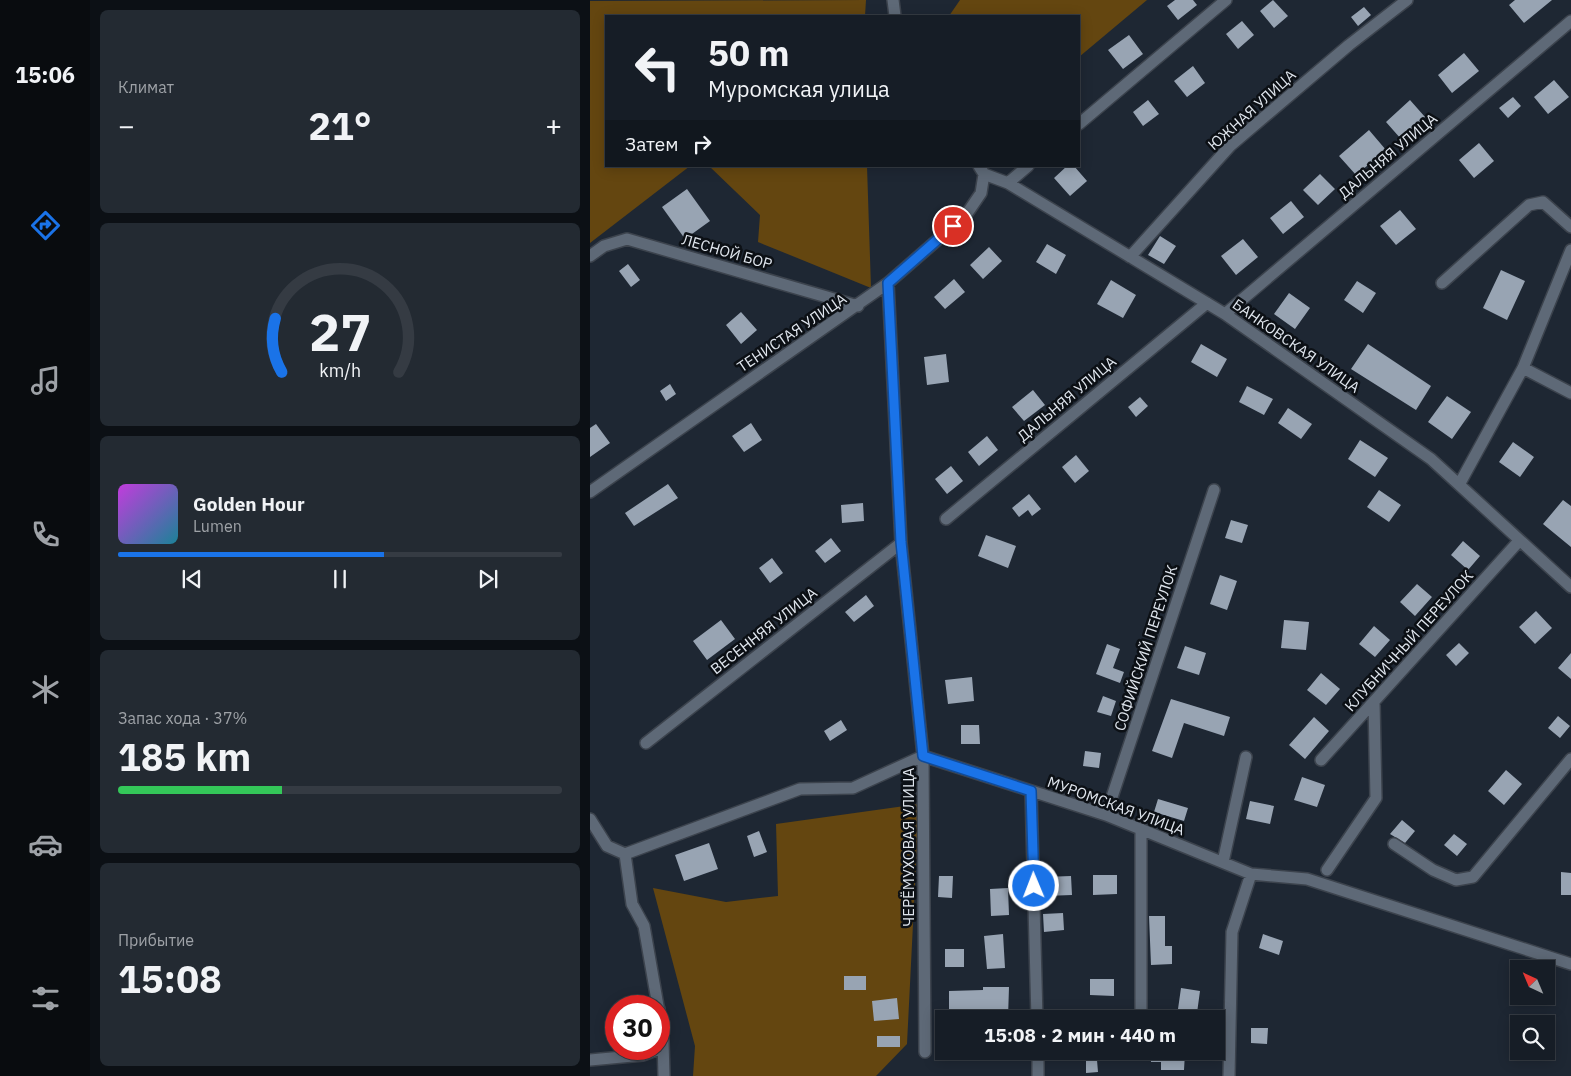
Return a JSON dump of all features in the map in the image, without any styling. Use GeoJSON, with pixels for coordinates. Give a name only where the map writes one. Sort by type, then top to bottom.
{"type":"FeatureCollection","features":[{"type":"Feature","properties":{"kind":"street"},"geometry":{"type":"LineString","coordinates":[[893,0],[895,15]]}},
{"type":"Feature","properties":{"kind":"street"},"geometry":{"type":"LineString","coordinates":[[1080,123],[1226,0]]}},
{"type":"Feature","properties":{"kind":"street","name":"ЮЖНАЯ УЛИЦА"},"geometry":{"type":"LineString","coordinates":[[1130,256],[1230,146],[1350,45],[1407,0]]}},
{"type":"Feature","properties":{"kind":"street","name":"ДАЛЬНЯЯ УЛИЦА"},"geometry":{"type":"LineString","coordinates":[[1225,314],[1571,20]]}},
{"type":"Feature","properties":{"kind":"street"},"geometry":{"type":"LineString","coordinates":[[1008,183],[1027,167]]}},
{"type":"Feature","properties":{"kind":"street","name":"БАНКОВСКАЯ УЛИЦА"},"geometry":{"type":"LineString","coordinates":[[982,170],[1008,183],[1225,314],[1431,459],[1460,483],[1518,541],[1571,588]]}},
{"type":"Feature","properties":{"kind":"street","name":"ТЕНИСТАЯ УЛИЦА"},"geometry":{"type":"LineString","coordinates":[[590,492],[858,306],[888,283],[966,215],[980,193],[982,170]]}},
{"type":"Feature","properties":{"kind":"street"},"geometry":{"type":"LineString","coordinates":[[1442,283],[1529,205],[1543,202],[1571,227]]}},
{"type":"Feature","properties":{"kind":"street","name":"ЛЕСНОЙ БОР"},"geometry":{"type":"LineString","coordinates":[[590,256],[604,246],[627,238],[858,306]]}},
{"type":"Feature","properties":{"kind":"street"},"geometry":{"type":"LineString","coordinates":[[1460,483],[1523,368],[1571,250]]}},
{"type":"Feature","properties":{"kind":"street","name":"ЧЕРЁМУХОВАЯ УЛИЦА"},"geometry":{"type":"LineString","coordinates":[[888,283],[901,542],[923,756],[925,1052]]}},
{"type":"Feature","properties":{"kind":"street","name":"ДАЛЬНЯЯ УЛИЦА"},"geometry":{"type":"LineString","coordinates":[[946,519],[1207,303]]}},
{"type":"Feature","properties":{"kind":"street"},"geometry":{"type":"LineString","coordinates":[[1523,368],[1571,393]]}},
{"type":"Feature","properties":{"kind":"street","name":"СОФИЙСКИЙ ПЕРЕУЛОК"},"geometry":{"type":"LineString","coordinates":[[1106,815],[1214,490]]}},
{"type":"Feature","properties":{"kind":"street","name":"КЛУБНИЧНЫЙ ПЕРЕУЛОК"},"geometry":{"type":"LineString","coordinates":[[1321,760],[1518,541]]}},
{"type":"Feature","properties":{"kind":"street","name":"ВЕСЕННЯЯ УЛИЦА"},"geometry":{"type":"LineString","coordinates":[[646,743],[901,542]]}},
{"type":"Feature","properties":{"kind":"street"},"geometry":{"type":"LineString","coordinates":[[1328,870],[1376,798],[1374,702]]}},
{"type":"Feature","properties":{"kind":"street"},"geometry":{"type":"LineString","coordinates":[[590,819],[607,846],[625,854],[800,788],[853,788],[923,756]]}},
{"type":"Feature","properties":{"kind":"street","name":"МУРОМСКАЯ УЛИЦА"},"geometry":{"type":"LineString","coordinates":[[923,756],[1106,815],[1251,874],[1307,879],[1571,964]]}},
{"type":"Feature","properties":{"kind":"street"},"geometry":{"type":"LineString","coordinates":[[1223,862],[1246,758]]}},
{"type":"Feature","properties":{"kind":"street"},"geometry":{"type":"LineString","coordinates":[[1394,844],[1433,870],[1456,880],[1472,877],[1571,760]]}},
{"type":"Feature","properties":{"kind":"street"},"geometry":{"type":"LineString","coordinates":[[1031,791],[1037,1010]]}},
{"type":"Feature","properties":{"kind":"street"},"geometry":{"type":"LineString","coordinates":[[1141,829],[1141,1010]]}},
{"type":"Feature","properties":{"kind":"street"},"geometry":{"type":"LineString","coordinates":[[625,854],[632,904],[644,926],[657,995]]}},
{"type":"Feature","properties":{"kind":"street"},"geometry":{"type":"LineString","coordinates":[[1229,1076],[1232,932],[1251,874]]}},
{"type":"Feature","properties":{"kind":"street"},"geometry":{"type":"LineString","coordinates":[[590,1060],[605,1058]]}},
{"type":"Feature","properties":{"kind":"street"},"geometry":{"type":"LineString","coordinates":[[662,1060],[664,1076]]}},
{"type":"Feature","properties":{"kind":"street"},"geometry":{"type":"LineString","coordinates":[[1038,1060],[1038,1076]]}},
{"type":"Feature","properties":{"kind":"shaded area"},"geometry":{"type":"Polygon","coordinates":[[[866,0],[865,15],[605,15],[605,167],[689,167],[590,243],[590,1],[866,0]]]}},
{"type":"Feature","properties":{"kind":"shaded area"},"geometry":{"type":"Polygon","coordinates":[[[960,0],[1147,0],[1080,56],[1080,15],[950,15],[960,0]]]}},
{"type":"Feature","properties":{"kind":"shaded area"},"geometry":{"type":"Polygon","coordinates":[[[710,167],[867,167],[871,288],[758,242],[760,215],[710,167]]]}},
{"type":"Feature","properties":{"kind":"shaded area"},"geometry":{"type":"Polygon","coordinates":[[[919,804],[907,1044],[876,1076],[693,1076],[695,1046],[653,888],[726,902],[778,896],[776,824],[919,804]]]}},
{"type":"Feature","properties":{"kind":"building"},"geometry":{"type":"Polygon","coordinates":[[[1175,0],[1193,0],[1197,5],[1178,20],[1167,6],[1175,0]]]}},
{"type":"Feature","properties":{"kind":"building"},"geometry":{"type":"Polygon","coordinates":[[[1273,0],[1288,16],[1274,28],[1260,11],[1273,0]]]}},
{"type":"Feature","properties":{"kind":"building"},"geometry":{"type":"Polygon","coordinates":[[[1515,0],[1552,0],[1524,23],[1509,5],[1515,0]]]}},
{"type":"Feature","properties":{"kind":"building"},"geometry":{"type":"Polygon","coordinates":[[[1364,7],[1371,15],[1358,26],[1351,17],[1364,7]]]}},
{"type":"Feature","properties":{"kind":"building"},"geometry":{"type":"Polygon","coordinates":[[[1242,21],[1254,35],[1238,49],[1226,34],[1242,21]]]}},
{"type":"Feature","properties":{"kind":"building"},"geometry":{"type":"Polygon","coordinates":[[[1129,35],[1143,54],[1123,69],[1108,50],[1129,35]]]}},
{"type":"Feature","properties":{"kind":"building"},"geometry":{"type":"Polygon","coordinates":[[[1464,53],[1479,71],[1452,93],[1438,75],[1464,53]]]}},
{"type":"Feature","properties":{"kind":"building"},"geometry":{"type":"Polygon","coordinates":[[[1193,66],[1205,83],[1187,97],[1174,81],[1193,66]]]}},
{"type":"Feature","properties":{"kind":"building"},"geometry":{"type":"Polygon","coordinates":[[[1554,80],[1569,97],[1548,114],[1534,97],[1554,80]]]}},
{"type":"Feature","properties":{"kind":"building"},"geometry":{"type":"Polygon","coordinates":[[[1513,97],[1521,106],[1508,118],[1499,108],[1513,97]]]}},
{"type":"Feature","properties":{"kind":"building"},"geometry":{"type":"Polygon","coordinates":[[[1148,100],[1159,114],[1143,126],[1133,112],[1148,100]]]}},
{"type":"Feature","properties":{"kind":"building"},"geometry":{"type":"Polygon","coordinates":[[[1410,100],[1425,117],[1401,139],[1386,122],[1410,100]]]}},
{"type":"Feature","properties":{"kind":"building"},"geometry":{"type":"Polygon","coordinates":[[[1369,130],[1386,150],[1356,175],[1339,156],[1369,130]]]}},
{"type":"Feature","properties":{"kind":"building"},"geometry":{"type":"Polygon","coordinates":[[[1479,143],[1494,161],[1474,178],[1459,160],[1479,143]]]}},
{"type":"Feature","properties":{"kind":"building"},"geometry":{"type":"Polygon","coordinates":[[[1066,167],[1075,167],[1087,181],[1070,196],[1054,178],[1066,167]]]}},
{"type":"Feature","properties":{"kind":"building"},"geometry":{"type":"Polygon","coordinates":[[[1320,174],[1335,189],[1318,205],[1303,190],[1320,174]]]}},
{"type":"Feature","properties":{"kind":"building"},"geometry":{"type":"Polygon","coordinates":[[[687,189],[710,221],[685,239],[662,207],[687,189]]]}},
{"type":"Feature","properties":{"kind":"building"},"geometry":{"type":"Polygon","coordinates":[[[1291,201],[1304,217],[1283,234],[1270,218],[1291,201]]]}},
{"type":"Feature","properties":{"kind":"building"},"geometry":{"type":"Polygon","coordinates":[[[1400,210],[1416,229],[1396,245],[1380,226],[1400,210]]]}},
{"type":"Feature","properties":{"kind":"building"},"geometry":{"type":"Polygon","coordinates":[[[1160,236],[1176,246],[1164,264],[1148,255],[1160,236]]]}},
{"type":"Feature","properties":{"kind":"building"},"geometry":{"type":"Polygon","coordinates":[[[1243,239],[1258,257],[1236,275],[1221,256],[1243,239]]]}},
{"type":"Feature","properties":{"kind":"building"},"geometry":{"type":"Polygon","coordinates":[[[1047,244],[1066,255],[1056,274],[1036,262],[1047,244]]]}},
{"type":"Feature","properties":{"kind":"building"},"geometry":{"type":"Polygon","coordinates":[[[989,247],[1002,261],[983,279],[970,265],[989,247]]]}},
{"type":"Feature","properties":{"kind":"building"},"geometry":{"type":"Polygon","coordinates":[[[628,264],[640,280],[631,287],[619,271],[628,264]]]}},
{"type":"Feature","properties":{"kind":"building"},"geometry":{"type":"Polygon","coordinates":[[[1501,270],[1525,281],[1507,320],[1483,308],[1501,270]]]}},
{"type":"Feature","properties":{"kind":"building"},"geometry":{"type":"Polygon","coordinates":[[[954,279],[965,292],[945,309],[934,297],[954,279]]]}},
{"type":"Feature","properties":{"kind":"building"},"geometry":{"type":"Polygon","coordinates":[[[1111,280],[1136,295],[1123,318],[1097,304],[1111,280]]]}},
{"type":"Feature","properties":{"kind":"building"},"geometry":{"type":"Polygon","coordinates":[[[1357,281],[1376,293],[1363,313],[1344,300],[1357,281]]]}},
{"type":"Feature","properties":{"kind":"building"},"geometry":{"type":"Polygon","coordinates":[[[1289,293],[1310,308],[1295,329],[1274,314],[1289,293]]]}},
{"type":"Feature","properties":{"kind":"building"},"geometry":{"type":"Polygon","coordinates":[[[741,312],[757,330],[741,344],[726,325],[741,312]]]}},
{"type":"Feature","properties":{"kind":"building"},"geometry":{"type":"Polygon","coordinates":[[[1201,344],[1227,359],[1217,377],[1191,362],[1201,344]]]}},
{"type":"Feature","properties":{"kind":"building"},"geometry":{"type":"Polygon","coordinates":[[[1368,344],[1431,386],[1416,410],[1351,369],[1368,344]]]}},
{"type":"Feature","properties":{"kind":"building"},"geometry":{"type":"Polygon","coordinates":[[[946,354],[949,382],[927,385],[924,357],[946,354]]]}},
{"type":"Feature","properties":{"kind":"building"},"geometry":{"type":"Polygon","coordinates":[[[670,384],[676,394],[666,401],[660,391],[670,384]]]}},
{"type":"Feature","properties":{"kind":"building"},"geometry":{"type":"Polygon","coordinates":[[[1247,386],[1273,399],[1264,415],[1239,402],[1247,386]]]}},
{"type":"Feature","properties":{"kind":"building"},"geometry":{"type":"Polygon","coordinates":[[[1033,390],[1045,405],[1024,421],[1012,407],[1033,390]]]}},
{"type":"Feature","properties":{"kind":"building"},"geometry":{"type":"Polygon","coordinates":[[[1447,396],[1471,412],[1452,439],[1428,422],[1447,396]]]}},
{"type":"Feature","properties":{"kind":"building"},"geometry":{"type":"Polygon","coordinates":[[[1140,397],[1148,406],[1136,417],[1128,407],[1140,397]]]}},
{"type":"Feature","properties":{"kind":"building"},"geometry":{"type":"Polygon","coordinates":[[[1288,408],[1312,424],[1301,439],[1278,423],[1288,408]]]}},
{"type":"Feature","properties":{"kind":"building"},"geometry":{"type":"Polygon","coordinates":[[[751,423],[762,440],[744,452],[732,436],[751,423]]]}},
{"type":"Feature","properties":{"kind":"building"},"geometry":{"type":"Polygon","coordinates":[[[596,424],[610,443],[590,457],[590,428],[596,424]]]}},
{"type":"Feature","properties":{"kind":"building"},"geometry":{"type":"Polygon","coordinates":[[[987,436],[998,450],[979,466],[968,452],[987,436]]]}},
{"type":"Feature","properties":{"kind":"building"},"geometry":{"type":"Polygon","coordinates":[[[1360,440],[1388,458],[1375,477],[1348,459],[1360,440]]]}},
{"type":"Feature","properties":{"kind":"building"},"geometry":{"type":"Polygon","coordinates":[[[1513,442],[1534,457],[1520,477],[1499,462],[1513,442]]]}},
{"type":"Feature","properties":{"kind":"building"},"geometry":{"type":"Polygon","coordinates":[[[1076,455],[1089,471],[1075,483],[1062,467],[1076,455]]]}},
{"type":"Feature","properties":{"kind":"building"},"geometry":{"type":"Polygon","coordinates":[[[951,466],[963,481],[947,494],[935,479],[951,466]]]}},
{"type":"Feature","properties":{"kind":"building"},"geometry":{"type":"Polygon","coordinates":[[[668,484],[678,498],[634,526],[625,513],[668,484]]]}},
{"type":"Feature","properties":{"kind":"building"},"geometry":{"type":"Polygon","coordinates":[[[1379,490],[1401,505],[1389,522],[1367,507],[1379,490]]]}},
{"type":"Feature","properties":{"kind":"building"},"geometry":{"type":"Polygon","coordinates":[[[1029,494],[1041,509],[1032,516],[1028,510],[1019,517],[1012,508],[1029,494]]]}},
{"type":"Feature","properties":{"kind":"building"},"geometry":{"type":"Polygon","coordinates":[[[1563,500],[1571,506],[1571,547],[1543,524],[1563,500]]]}},
{"type":"Feature","properties":{"kind":"building"},"geometry":{"type":"Polygon","coordinates":[[[863,503],[864,521],[842,523],[841,505],[863,503]]]}},
{"type":"Feature","properties":{"kind":"building"},"geometry":{"type":"Polygon","coordinates":[[[1231,520],[1248,525],[1242,543],[1225,538],[1231,520]]]}},
{"type":"Feature","properties":{"kind":"building"},"geometry":{"type":"Polygon","coordinates":[[[986,535],[1016,546],[1008,568],[978,556],[986,535]]]}},
{"type":"Feature","properties":{"kind":"building"},"geometry":{"type":"Polygon","coordinates":[[[831,538],[841,551],[825,563],[815,551],[831,538]]]}},
{"type":"Feature","properties":{"kind":"building"},"geometry":{"type":"Polygon","coordinates":[[[1463,541],[1480,556],[1468,570],[1451,555],[1463,541]]]}},
{"type":"Feature","properties":{"kind":"building"},"geometry":{"type":"Polygon","coordinates":[[[772,558],[783,573],[770,583],[759,568],[772,558]]]}},
{"type":"Feature","properties":{"kind":"building"},"geometry":{"type":"Polygon","coordinates":[[[1220,575],[1237,581],[1227,610],[1210,604],[1220,575]]]}},
{"type":"Feature","properties":{"kind":"building"},"geometry":{"type":"Polygon","coordinates":[[[1417,584],[1432,597],[1415,616],[1400,602],[1417,584]]]}},
{"type":"Feature","properties":{"kind":"building"},"geometry":{"type":"Polygon","coordinates":[[[866,595],[874,606],[854,622],[845,612],[866,595]]]}},
{"type":"Feature","properties":{"kind":"building"},"geometry":{"type":"Polygon","coordinates":[[[1536,611],[1552,628],[1535,644],[1519,627],[1536,611]]]}},
{"type":"Feature","properties":{"kind":"building"},"geometry":{"type":"Polygon","coordinates":[[[721,620],[735,639],[707,660],[693,641],[721,620]]]}},
{"type":"Feature","properties":{"kind":"building"},"geometry":{"type":"Polygon","coordinates":[[[1284,620],[1309,622],[1306,650],[1281,648],[1284,620]]]}},
{"type":"Feature","properties":{"kind":"building"},"geometry":{"type":"Polygon","coordinates":[[[1374,626],[1390,640],[1375,657],[1359,644],[1374,626]]]}},
{"type":"Feature","properties":{"kind":"building"},"geometry":{"type":"Polygon","coordinates":[[[1459,643],[1469,653],[1456,666],[1446,655],[1459,643]]]}},
{"type":"Feature","properties":{"kind":"building"},"geometry":{"type":"Polygon","coordinates":[[[1107,644],[1120,649],[1113,668],[1124,672],[1120,683],[1096,674],[1107,644]]]}},
{"type":"Feature","properties":{"kind":"building"},"geometry":{"type":"Polygon","coordinates":[[[1185,646],[1206,653],[1199,675],[1177,668],[1185,646]]]}},
{"type":"Feature","properties":{"kind":"building"},"geometry":{"type":"Polygon","coordinates":[[[1571,653],[1571,679],[1558,668],[1571,653]]]}},
{"type":"Feature","properties":{"kind":"building"},"geometry":{"type":"Polygon","coordinates":[[[1321,673],[1340,689],[1326,705],[1307,690],[1321,673]]]}},
{"type":"Feature","properties":{"kind":"building"},"geometry":{"type":"Polygon","coordinates":[[[972,677],[974,701],[948,704],[945,680],[972,677]]]}},
{"type":"Feature","properties":{"kind":"building"},"geometry":{"type":"Polygon","coordinates":[[[1103,696],[1116,701],[1111,716],[1097,712],[1103,696]]]}},
{"type":"Feature","properties":{"kind":"building"},"geometry":{"type":"Polygon","coordinates":[[[1171,699],[1230,717],[1224,736],[1184,723],[1172,758],[1152,751],[1171,699]]]}},
{"type":"Feature","properties":{"kind":"building"},"geometry":{"type":"Polygon","coordinates":[[[1558,716],[1570,726],[1560,738],[1548,728],[1558,716]]]}},
{"type":"Feature","properties":{"kind":"building"},"geometry":{"type":"Polygon","coordinates":[[[1314,717],[1329,731],[1305,759],[1289,745],[1314,717]]]}},
{"type":"Feature","properties":{"kind":"building"},"geometry":{"type":"Polygon","coordinates":[[[841,720],[847,730],[830,741],[824,731],[841,720]]]}},
{"type":"Feature","properties":{"kind":"building"},"geometry":{"type":"Polygon","coordinates":[[[961,725],[979,725],[980,744],[961,744],[961,725]]]}},
{"type":"Feature","properties":{"kind":"building"},"geometry":{"type":"Polygon","coordinates":[[[1085,751],[1101,753],[1099,768],[1083,766],[1085,751]]]}},
{"type":"Feature","properties":{"kind":"building"},"geometry":{"type":"Polygon","coordinates":[[[1506,770],[1522,784],[1504,805],[1488,791],[1506,770]]]}},
{"type":"Feature","properties":{"kind":"building"},"geometry":{"type":"Polygon","coordinates":[[[1302,777],[1325,785],[1317,807],[1294,800],[1302,777]]]}},
{"type":"Feature","properties":{"kind":"building"},"geometry":{"type":"Polygon","coordinates":[[[1158,799],[1188,808],[1184,821],[1154,812],[1158,799]]]}},
{"type":"Feature","properties":{"kind":"building"},"geometry":{"type":"Polygon","coordinates":[[[1250,801],[1274,806],[1270,824],[1246,819],[1250,801]]]}},
{"type":"Feature","properties":{"kind":"building"},"geometry":{"type":"Polygon","coordinates":[[[1402,820],[1415,831],[1405,843],[1390,834],[1402,820]]]}},
{"type":"Feature","properties":{"kind":"building"},"geometry":{"type":"Polygon","coordinates":[[[759,831],[767,852],[754,857],[747,836],[759,831]]]}},
{"type":"Feature","properties":{"kind":"building"},"geometry":{"type":"Polygon","coordinates":[[[1454,834],[1467,844],[1457,856],[1444,845],[1454,834]]]}},
{"type":"Feature","properties":{"kind":"building"},"geometry":{"type":"Polygon","coordinates":[[[709,843],[718,869],[684,881],[675,855],[709,843]]]}},
{"type":"Feature","properties":{"kind":"building"},"geometry":{"type":"Polygon","coordinates":[[[1561,872],[1571,873],[1571,895],[1561,895],[1561,872]]]}},
{"type":"Feature","properties":{"kind":"building"},"geometry":{"type":"Polygon","coordinates":[[[1093,875],[1117,875],[1117,894],[1093,895],[1093,875]]]}},
{"type":"Feature","properties":{"kind":"building"},"geometry":{"type":"Polygon","coordinates":[[[939,876],[953,876],[952,898],[938,897],[939,876]]]}},
{"type":"Feature","properties":{"kind":"building"},"geometry":{"type":"Polygon","coordinates":[[[1071,876],[1072,895],[1045,896],[1044,877],[1071,876]]]}},
{"type":"Feature","properties":{"kind":"building"},"geometry":{"type":"Polygon","coordinates":[[[1008,888],[1009,915],[991,916],[990,889],[1008,888]]]}},
{"type":"Feature","properties":{"kind":"building"},"geometry":{"type":"Polygon","coordinates":[[[1063,913],[1064,930],[1044,932],[1043,914],[1063,913]]]}},
{"type":"Feature","properties":{"kind":"building"},"geometry":{"type":"Polygon","coordinates":[[[1149,916],[1165,916],[1165,946],[1172,946],[1172,964],[1151,965],[1149,916]]]}},
{"type":"Feature","properties":{"kind":"building"},"geometry":{"type":"Polygon","coordinates":[[[1003,934],[1005,968],[987,969],[984,936],[1003,934]]]}},
{"type":"Feature","properties":{"kind":"building"},"geometry":{"type":"Polygon","coordinates":[[[1263,934],[1283,941],[1279,955],[1259,948],[1263,934]]]}},
{"type":"Feature","properties":{"kind":"building"},"geometry":{"type":"Polygon","coordinates":[[[945,949],[964,949],[964,967],[945,967],[945,949]]]}},
{"type":"Feature","properties":{"kind":"building"},"geometry":{"type":"Polygon","coordinates":[[[844,976],[866,976],[866,990],[844,990],[844,976]]]}},
{"type":"Feature","properties":{"kind":"building"},"geometry":{"type":"Polygon","coordinates":[[[1090,979],[1114,979],[1114,996],[1090,995],[1090,979]]]}},
{"type":"Feature","properties":{"kind":"building"},"geometry":{"type":"Polygon","coordinates":[[[983,987],[1009,987],[1008,1010],[949,1010],[949,991],[983,990],[983,987]]]}},
{"type":"Feature","properties":{"kind":"building"},"geometry":{"type":"Polygon","coordinates":[[[1181,988],[1200,991],[1197,1010],[1178,1009],[1181,988]]]}},
{"type":"Feature","properties":{"kind":"building"},"geometry":{"type":"Polygon","coordinates":[[[897,998],[899,1019],[874,1021],[872,1001],[897,998]]]}},
{"type":"Feature","properties":{"kind":"building"},"geometry":{"type":"Polygon","coordinates":[[[1251,1028],[1268,1028],[1267,1044],[1251,1043],[1251,1028]]]}},
{"type":"Feature","properties":{"kind":"building"},"geometry":{"type":"Polygon","coordinates":[[[877,1036],[900,1036],[900,1047],[877,1047],[877,1036]]]}},
{"type":"Feature","properties":{"kind":"building"},"geometry":{"type":"Polygon","coordinates":[[[1086,1060],[1097,1060],[1098,1072],[1086,1073],[1086,1060]]]}},
{"type":"Feature","properties":{"kind":"building"},"geometry":{"type":"Polygon","coordinates":[[[1151,1060],[1185,1060],[1184,1070],[1161,1070],[1161,1062],[1151,1062],[1151,1060]]]}},
{"type":"Feature","properties":{"kind":"route"},"geometry":{"type":"LineString","coordinates":[[953,226],[888,283],[901,542],[923,756],[1031,791],[1034,886]]}}]}
